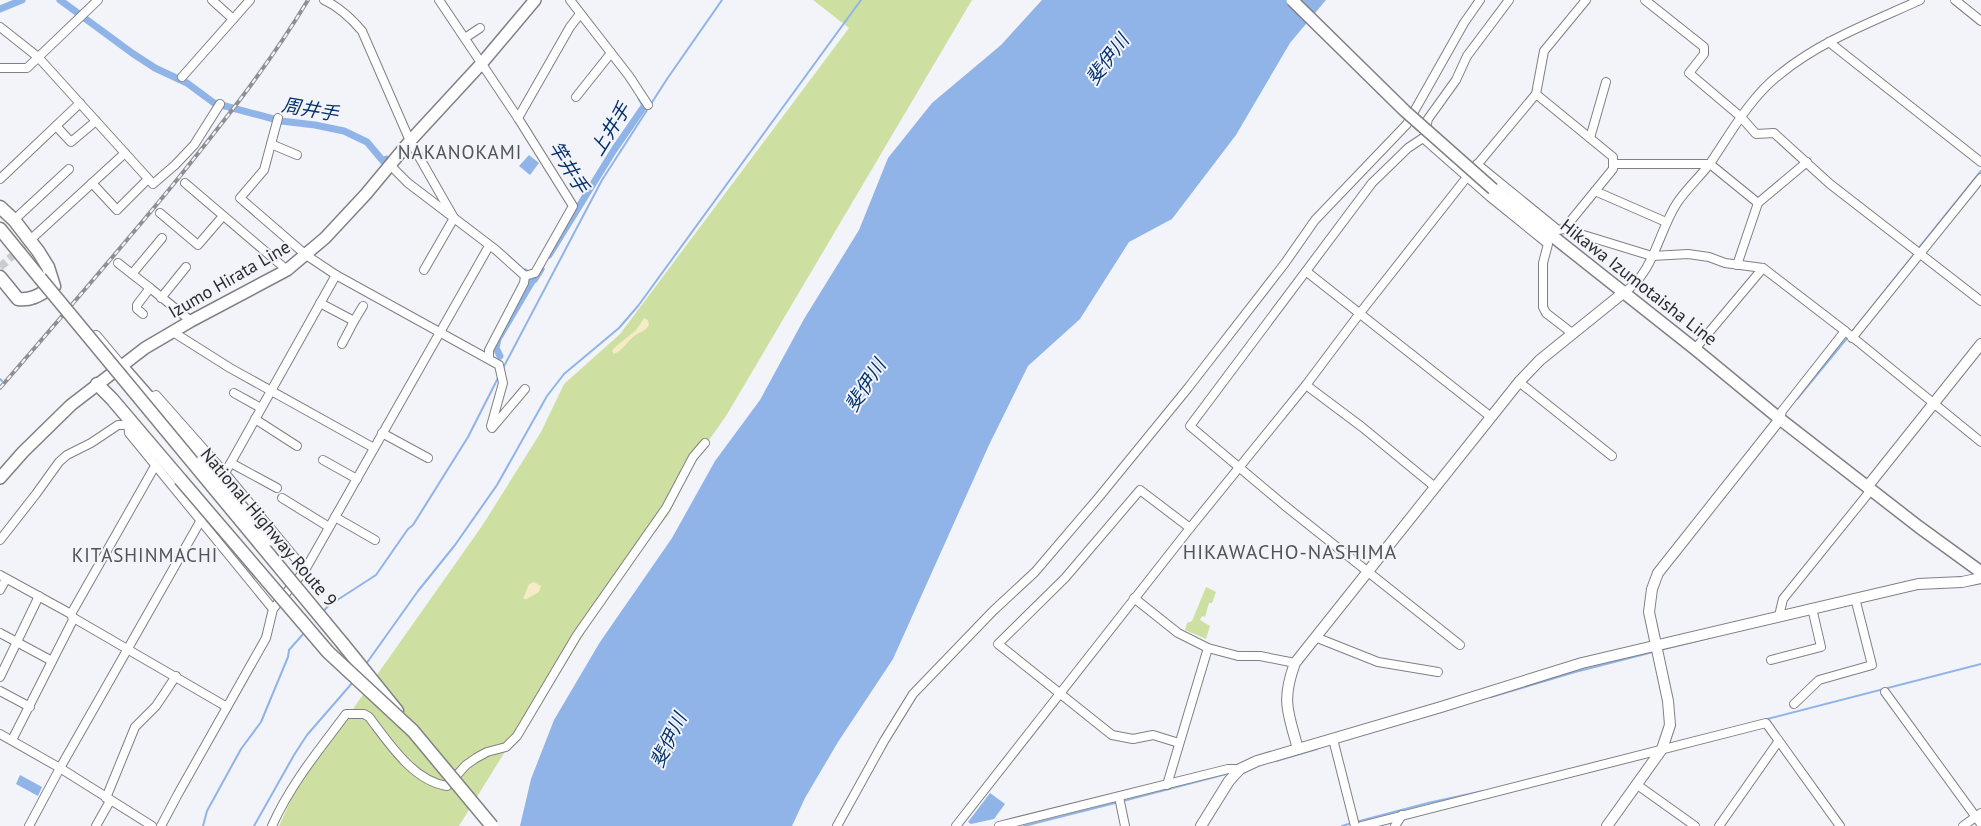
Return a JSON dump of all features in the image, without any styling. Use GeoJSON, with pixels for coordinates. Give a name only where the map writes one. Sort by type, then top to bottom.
{"type":"FeatureCollection","features":[{"type":"Feature","properties":{"kind":"highway"},"geometry":{"type":"LineString","coordinates":[[0,206],[14,220],[38,251],[48,266],[54,286],[37,297],[27,300],[18,299],[0,277]]}},
{"type":"Feature","properties":{"kind":"highway","name":"National Highway Route 9"},"geometry":{"type":"LineString","coordinates":[[0,229],[492,826]]}},
{"type":"Feature","properties":{"kind":"highway","name":"National Highway Route 9"},"geometry":{"type":"LineString","coordinates":[[0,235],[17,251]]}},
{"type":"Feature","properties":{"kind":"highway"},"geometry":{"type":"LineString","coordinates":[[121,366],[203,460],[298,578],[343,644]]}},
{"type":"Feature","properties":{"kind":"highway"},"geometry":{"type":"LineString","coordinates":[[97,384],[328,652],[413,731]]}},
{"type":"Feature","properties":{"kind":"main road","name":"Izumo Hirata Line"},"geometry":{"type":"LineString","coordinates":[[0,478],[23,452],[71,405],[145,348],[191,321],[287,270],[306,255],[325,238],[366,194],[410,141],[482,63],[535,0]]}},
{"type":"Feature","properties":{"kind":"main road","name":"Hikawa Izumotaisha Line"},"geometry":{"type":"LineString","coordinates":[[1292,0],[1405,111],[1493,189],[1869,489],[1981,572]]}},
{"type":"Feature","properties":{"kind":"street"},"geometry":{"type":"LineString","coordinates":[[0,68],[28,68],[98,0]]}},
{"type":"Feature","properties":{"kind":"street"},"geometry":{"type":"LineString","coordinates":[[212,0],[233,19]]}},
{"type":"Feature","properties":{"kind":"street"},"geometry":{"type":"LineString","coordinates":[[182,77],[250,0]]}},
{"type":"Feature","properties":{"kind":"street"},"geometry":{"type":"LineString","coordinates":[[324,0],[334,5],[353,20],[362,31],[410,141],[454,218]]}},
{"type":"Feature","properties":{"kind":"street"},"geometry":{"type":"LineString","coordinates":[[439,0],[518,118],[573,206],[535,273],[525,276]]}},
{"type":"Feature","properties":{"kind":"street"},"geometry":{"type":"LineString","coordinates":[[570,0],[629,76],[648,105]]}},
{"type":"Feature","properties":{"kind":"street"},"geometry":{"type":"LineString","coordinates":[[837,826],[884,741],[913,694],[993,611],[1035,572],[1188,388],[1315,220],[1407,124],[1464,22],[1480,0]]}},
{"type":"Feature","properties":{"kind":"street"},"geometry":{"type":"LineString","coordinates":[[1460,645],[1238,467],[1190,426],[1372,184],[1408,148],[1423,138],[1428,119],[1456,80],[1467,56],[1510,0]]}},
{"type":"Feature","properties":{"kind":"street"},"geometry":{"type":"LineString","coordinates":[[956,826],[1134,598],[1306,385],[1477,164],[1536,94],[1544,52],[1586,0]]}},
{"type":"Feature","properties":{"kind":"street"},"geometry":{"type":"LineString","coordinates":[[1645,0],[1704,47],[1704,54],[1689,73],[1741,117],[1756,134],[1774,133],[1830,184],[1981,301]]}},
{"type":"Feature","properties":{"kind":"street"},"geometry":{"type":"LineString","coordinates":[[1298,749],[1286,703],[1289,678],[1295,663],[1519,382],[1540,360],[1640,278],[1652,256],[1666,222],[1678,202],[1710,164],[1759,93],[1799,59],[1829,42],[1920,0]]}},
{"type":"Feature","properties":{"kind":"street"},"geometry":{"type":"LineString","coordinates":[[1955,0],[1981,21]]}},
{"type":"Feature","properties":{"kind":"street"},"geometry":{"type":"LineString","coordinates":[[518,118],[570,27],[580,14]]}},
{"type":"Feature","properties":{"kind":"street"},"geometry":{"type":"LineString","coordinates":[[0,27],[38,57],[153,184],[175,165],[194,144],[220,104]]}},
{"type":"Feature","properties":{"kind":"street"},"geometry":{"type":"LineString","coordinates":[[465,38],[480,28]]}},
{"type":"Feature","properties":{"kind":"street"},"geometry":{"type":"LineString","coordinates":[[1829,42],[1981,162]]}},
{"type":"Feature","properties":{"kind":"street"},"geometry":{"type":"LineString","coordinates":[[576,97],[611,53]]}},
{"type":"Feature","properties":{"kind":"street"},"geometry":{"type":"LineString","coordinates":[[1590,138],[1606,82]]}},
{"type":"Feature","properties":{"kind":"street"},"geometry":{"type":"LineString","coordinates":[[1536,94],[1613,157],[1613,169],[1564,229]]}},
{"type":"Feature","properties":{"kind":"street"},"geometry":{"type":"LineString","coordinates":[[0,178],[80,104]]}},
{"type":"Feature","properties":{"kind":"street"},"geometry":{"type":"LineString","coordinates":[[278,118],[264,170],[240,198],[306,255],[336,275],[499,365],[503,383],[496,402],[492,428],[525,389]]}},
{"type":"Feature","properties":{"kind":"street"},"geometry":{"type":"LineString","coordinates":[[56,126],[71,142],[96,121]]}},
{"type":"Feature","properties":{"kind":"street"},"geometry":{"type":"LineString","coordinates":[[1423,138],[1548,244],[1543,263],[1543,307],[1546,313],[1572,333]]}},
{"type":"Feature","properties":{"kind":"street"},"geometry":{"type":"LineString","coordinates":[[271,144],[297,155]]}},
{"type":"Feature","properties":{"kind":"street"},"geometry":{"type":"LineString","coordinates":[[29,240],[125,153]]}},
{"type":"Feature","properties":{"kind":"street"},"geometry":{"type":"LineString","coordinates":[[1737,265],[1758,203],[1807,162]]}},
{"type":"Feature","properties":{"kind":"street"},"geometry":{"type":"LineString","coordinates":[[1477,164],[1558,230],[1564,229],[1652,256],[1688,254],[1709,257],[1725,263],[1763,268],[1845,331],[1981,442]]}},
{"type":"Feature","properties":{"kind":"street"},"geometry":{"type":"LineString","coordinates":[[1614,164],[1710,164],[1758,203]]}},
{"type":"Feature","properties":{"kind":"street"},"geometry":{"type":"LineString","coordinates":[[390,165],[408,183],[504,256],[525,276]]}},
{"type":"Feature","properties":{"kind":"street"},"geometry":{"type":"LineString","coordinates":[[14,220],[69,169]]}},
{"type":"Feature","properties":{"kind":"street"},"geometry":{"type":"LineString","coordinates":[[1852,338],[1981,178]]}},
{"type":"Feature","properties":{"kind":"street"},"geometry":{"type":"LineString","coordinates":[[92,183],[117,210],[148,179]]}},
{"type":"Feature","properties":{"kind":"street"},"geometry":{"type":"LineString","coordinates":[[185,183],[287,270]]}},
{"type":"Feature","properties":{"kind":"street"},"geometry":{"type":"LineString","coordinates":[[1595,191],[1666,222]]}},
{"type":"Feature","properties":{"kind":"street"},"geometry":{"type":"LineString","coordinates":[[160,212],[198,245],[223,216]]}},
{"type":"Feature","properties":{"kind":"street"},"geometry":{"type":"LineString","coordinates":[[424,270],[454,218]]}},
{"type":"Feature","properties":{"kind":"street"},"geometry":{"type":"LineString","coordinates":[[132,274],[162,238]]}},
{"type":"Feature","properties":{"kind":"street"},"geometry":{"type":"LineString","coordinates":[[162,826],[266,638],[273,609],[304,570],[489,246]]}},
{"type":"Feature","properties":{"kind":"street"},"geometry":{"type":"LineString","coordinates":[[118,263],[191,321]]}},
{"type":"Feature","properties":{"kind":"street"},"geometry":{"type":"LineString","coordinates":[[161,298],[186,267]]}},
{"type":"Feature","properties":{"kind":"street"},"geometry":{"type":"LineString","coordinates":[[1695,349],[1763,268]]}},
{"type":"Feature","properties":{"kind":"street"},"geometry":{"type":"LineString","coordinates":[[1307,272],[1491,417]]}},
{"type":"Feature","properties":{"kind":"street"},"geometry":{"type":"LineString","coordinates":[[225,473],[336,275]]}},
{"type":"Feature","properties":{"kind":"street"},"geometry":{"type":"LineString","coordinates":[[489,358],[489,350],[524,283],[525,276]]}},
{"type":"Feature","properties":{"kind":"street"},"geometry":{"type":"LineString","coordinates":[[54,286],[121,366]]}},
{"type":"Feature","properties":{"kind":"street"},"geometry":{"type":"LineString","coordinates":[[143,314],[137,309],[137,304],[150,288]]}},
{"type":"Feature","properties":{"kind":"street"},"geometry":{"type":"LineString","coordinates":[[320,303],[354,321]]}},
{"type":"Feature","properties":{"kind":"street"},"geometry":{"type":"LineString","coordinates":[[342,344],[363,306]]}},
{"type":"Feature","properties":{"kind":"street"},"geometry":{"type":"LineString","coordinates":[[1607,826],[1662,749],[1670,725],[1668,701],[1656,646],[1650,606],[1652,589],[1658,573],[1780,419],[1782,411],[1845,331]]}},
{"type":"Feature","properties":{"kind":"street"},"geometry":{"type":"LineString","coordinates":[[173,332],[230,368],[374,448]]}},
{"type":"Feature","properties":{"kind":"street"},"geometry":{"type":"LineString","coordinates":[[1779,616],[1782,599],[1981,344]]}},
{"type":"Feature","properties":{"kind":"street"},"geometry":{"type":"LineString","coordinates":[[1519,382],[1612,456]]}},
{"type":"Feature","properties":{"kind":"street"},"geometry":{"type":"LineString","coordinates":[[1306,385],[1362,427],[1435,487]]}},
{"type":"Feature","properties":{"kind":"street"},"geometry":{"type":"LineString","coordinates":[[234,393],[261,408]]}},
{"type":"Feature","properties":{"kind":"street"},"geometry":{"type":"LineString","coordinates":[[150,398],[156,396],[225,473],[304,570]]}},
{"type":"Feature","properties":{"kind":"street"},"geometry":{"type":"LineString","coordinates":[[255,419],[297,446]]}},
{"type":"Feature","properties":{"kind":"street"},"geometry":{"type":"LineString","coordinates":[[0,540],[58,462],[118,425],[128,421],[128,434],[273,609]]}},
{"type":"Feature","properties":{"kind":"street"},"geometry":{"type":"LineString","coordinates":[[382,433],[428,458]]}},
{"type":"Feature","properties":{"kind":"street"},"geometry":{"type":"LineString","coordinates":[[272,826],[288,794],[308,763],[346,714],[364,714],[369,717],[401,758],[428,781],[436,785],[447,786],[466,765],[476,758],[487,752],[506,747],[517,736],[578,635],[666,508],[693,457],[705,443]]}},
{"type":"Feature","properties":{"kind":"street"},"geometry":{"type":"LineString","coordinates":[[323,460],[356,479]]}},
{"type":"Feature","properties":{"kind":"street"},"geometry":{"type":"LineString","coordinates":[[231,463],[277,488]]}},
{"type":"Feature","properties":{"kind":"street"},"geometry":{"type":"LineString","coordinates":[[12,740],[30,707],[73,616],[155,466]]}},
{"type":"Feature","properties":{"kind":"street"},"geometry":{"type":"LineString","coordinates":[[1179,743],[1153,735],[1133,739],[1112,735],[998,644],[1065,578],[1140,490],[1190,528]]}},
{"type":"Feature","properties":{"kind":"street"},"geometry":{"type":"LineString","coordinates":[[282,498],[329,526]]}},
{"type":"Feature","properties":{"kind":"street"},"geometry":{"type":"LineString","coordinates":[[335,517],[376,540]]}},
{"type":"Feature","properties":{"kind":"street"},"geometry":{"type":"LineString","coordinates":[[29,826],[201,520]]}},
{"type":"Feature","properties":{"kind":"street"},"geometry":{"type":"LineString","coordinates":[[0,590],[3,577],[39,596],[227,707]]}},
{"type":"Feature","properties":{"kind":"street"},"geometry":{"type":"LineString","coordinates":[[1201,826],[1229,781],[1240,769],[1257,761],[1582,663],[1918,584],[1962,582],[1981,578]]}},
{"type":"Feature","properties":{"kind":"street"},"geometry":{"type":"LineString","coordinates":[[0,677],[39,596]]}},
{"type":"Feature","properties":{"kind":"street"},"geometry":{"type":"LineString","coordinates":[[1134,598],[1178,633],[1208,648],[1238,656],[1260,656],[1295,663]]}},
{"type":"Feature","properties":{"kind":"street"},"geometry":{"type":"LineString","coordinates":[[1794,704],[1819,680],[1872,665],[1856,598]]}},
{"type":"Feature","properties":{"kind":"street"},"geometry":{"type":"LineString","coordinates":[[1771,660],[1821,646],[1812,608]]}},
{"type":"Feature","properties":{"kind":"street"},"geometry":{"type":"LineString","coordinates":[[0,634],[52,661]]}},
{"type":"Feature","properties":{"kind":"street"},"geometry":{"type":"LineString","coordinates":[[1316,637],[1378,662],[1438,672]]}},
{"type":"Feature","properties":{"kind":"street"},"geometry":{"type":"LineString","coordinates":[[1166,784],[1208,648]]}},
{"type":"Feature","properties":{"kind":"street"},"geometry":{"type":"LineString","coordinates":[[96,826],[108,800],[135,727],[156,706],[176,676]]}},
{"type":"Feature","properties":{"kind":"street"},"geometry":{"type":"LineString","coordinates":[[0,691],[30,707]]}},
{"type":"Feature","properties":{"kind":"street"},"geometry":{"type":"LineString","coordinates":[[1884,692],[1978,815],[1981,824]]}},
{"type":"Feature","properties":{"kind":"street"},"geometry":{"type":"LineString","coordinates":[[1362,826],[1766,723],[1840,826]]}},
{"type":"Feature","properties":{"kind":"street"},"geometry":{"type":"LineString","coordinates":[[0,734],[60,768],[152,826]]}},
{"type":"Feature","properties":{"kind":"street"},"geometry":{"type":"LineString","coordinates":[[1333,739],[1354,826]]}},
{"type":"Feature","properties":{"kind":"street"},"geometry":{"type":"LineString","coordinates":[[1719,826],[1778,742]]}},
{"type":"Feature","properties":{"kind":"street"},"geometry":{"type":"LineString","coordinates":[[999,826],[1228,769],[1240,769]]}},
{"type":"Feature","properties":{"kind":"street"},"geometry":{"type":"LineString","coordinates":[[1636,784],[1695,826]]}},
{"type":"Feature","properties":{"kind":"street"},"geometry":{"type":"LineString","coordinates":[[1119,797],[1125,826]]}},
{"type":"Feature","properties":{"kind":"street"},"geometry":{"type":"LineString","coordinates":[[1963,826],[1978,815]]}},
{"type":"Feature","properties":{"kind":"street"},"geometry":{"type":"LineString","coordinates":[[1395,826],[1402,816]]}},
{"type":"Feature","properties":{"kind":"green space"},"geometry":{"type":"Polygon","coordinates":[[[813,0],[972,0],[726,416],[692,464],[669,514],[616,582],[520,738],[506,750],[459,826],[279,826],[295,791],[482,526],[541,432],[564,384],[620,334],[849,28],[813,0]]]}},
{"type":"Feature","properties":{"kind":"green space"},"geometry":{"type":"Polygon","coordinates":[[[1206,587],[1216,592],[1212,603],[1209,603],[1205,617],[1202,616],[1200,620],[1210,626],[1206,639],[1185,630],[1187,623],[1192,621],[1206,587]]]}},
{"type":"Feature","properties":{"kind":"sand"},"geometry":{"type":"Polygon","coordinates":[[[644,318],[648,320],[649,325],[644,331],[633,337],[614,354],[612,351],[614,348],[636,330],[644,318]]]}},
{"type":"Feature","properties":{"kind":"sand"},"geometry":{"type":"Polygon","coordinates":[[[534,582],[541,586],[539,592],[527,599],[523,599],[529,584],[534,582]]]}},
{"type":"Feature","properties":{"kind":"water","name":"斐伊川"},"geometry":{"type":"Polygon","coordinates":[[[1042,0],[1326,0],[1290,43],[1236,135],[1172,219],[1129,242],[1080,319],[1028,366],[989,445],[893,659],[838,742],[805,798],[792,826],[520,826],[531,779],[554,720],[600,642],[672,538],[715,461],[760,400],[804,319],[859,230],[888,158],[932,103],[1001,45],[1042,0]]]}},
{"type":"Feature","properties":{"kind":"water"},"geometry":{"type":"Polygon","coordinates":[[[529,155],[539,163],[530,175],[519,166],[529,155]]]}},
{"type":"Feature","properties":{"kind":"water"},"geometry":{"type":"Polygon","coordinates":[[[20,775],[42,787],[38,796],[16,784],[20,775]]]}},
{"type":"Feature","properties":{"kind":"water"},"geometry":{"type":"Polygon","coordinates":[[[990,793],[1005,804],[994,819],[971,824],[968,822],[990,793]]]}},
{"type":"Feature","properties":{"kind":"waterway","name":"周井手"},"geometry":{"type":"LineString","coordinates":[[0,9],[22,0]]}},
{"type":"Feature","properties":{"kind":"waterway","name":"周井手"},"geometry":{"type":"LineString","coordinates":[[60,0],[132,53],[155,68],[187,83],[214,103],[281,121],[344,131],[367,142],[383,161],[387,159],[393,164]]}},
{"type":"Feature","properties":{"kind":"waterway"},"geometry":{"type":"LineString","coordinates":[[502,370],[602,180],[667,79],[722,0]]}},
{"type":"Feature","properties":{"kind":"waterway"},"geometry":{"type":"LineString","coordinates":[[366,664],[418,591],[455,545],[497,485],[547,396],[564,374],[619,328],[638,306],[861,0]]}},
{"type":"Feature","properties":{"kind":"waterway","name":"上井手"},"geometry":{"type":"LineString","coordinates":[[549,255],[614,150],[645,105],[641,98]]}},
{"type":"Feature","properties":{"kind":"waterway"},"geometry":{"type":"LineString","coordinates":[[1918,249],[1981,171]]}},
{"type":"Feature","properties":{"kind":"waterway"},"geometry":{"type":"LineString","coordinates":[[1851,333],[1915,253]]}},
{"type":"Feature","properties":{"kind":"waterway","name":"周井手"},"geometry":{"type":"LineString","coordinates":[[525,272],[534,280],[541,269]]}},
{"type":"Feature","properties":{"kind":"waterway","name":"竿井手"},"geometry":{"type":"LineString","coordinates":[[500,356],[496,348],[498,339],[534,278]]}},
{"type":"Feature","properties":{"kind":"waterway"},"geometry":{"type":"LineString","coordinates":[[1797,399],[1848,337]]}},
{"type":"Feature","properties":{"kind":"waterway"},"geometry":{"type":"LineString","coordinates":[[322,613],[328,606],[376,575],[408,529],[413,525],[468,437],[499,376]]}},
{"type":"Feature","properties":{"kind":"waterway"},"geometry":{"type":"LineString","coordinates":[[203,826],[207,811],[241,749],[261,722],[288,657],[289,650],[304,633]]}},
{"type":"Feature","properties":{"kind":"waterway"},"geometry":{"type":"LineString","coordinates":[[1660,650],[1709,638]]}},
{"type":"Feature","properties":{"kind":"waterway"},"geometry":{"type":"LineString","coordinates":[[1491,697],[1575,672],[1653,652]]}},
{"type":"Feature","properties":{"kind":"waterway"},"geometry":{"type":"LineString","coordinates":[[1744,725],[1981,664]]}},
{"type":"Feature","properties":{"kind":"waterway"},"geometry":{"type":"LineString","coordinates":[[254,826],[307,735],[353,682]]}},
{"type":"Feature","properties":{"kind":"waterway"},"geometry":{"type":"LineString","coordinates":[[1276,761],[1317,749]]}},
{"type":"Feature","properties":{"kind":"waterway"},"geometry":{"type":"LineString","coordinates":[[1123,801],[1230,773]]}},
{"type":"Feature","properties":{"kind":"waterway"},"geometry":{"type":"LineString","coordinates":[[1356,822],[1483,791]]}},
{"type":"Feature","properties":{"kind":"waterway"},"geometry":{"type":"LineString","coordinates":[[1024,826],[1119,802]]}},
{"type":"Feature","properties":{"kind":"waterway"},"geometry":{"type":"LineString","coordinates":[[1342,826],[1352,823]]}},
{"type":"Feature","properties":{"kind":"tunnel"},"geometry":{"type":"LineString","coordinates":[[0,267],[29,241]]}},
{"type":"Feature","properties":{"kind":"railway"},"geometry":{"type":"LineString","coordinates":[[0,388],[130,237],[208,141],[260,73],[308,0]]}},
{"type":"Feature","properties":{"kind":"district","name":"NAKANOKAMI"},"geometry":{"type":"Point","coordinates":[460,152]}},
{"type":"Feature","properties":{"kind":"district","name":"HIKAWACHO-NASHIMA"},"geometry":{"type":"Point","coordinates":[1290,552]}},
{"type":"Feature","properties":{"kind":"district","name":"KITASHINMACHI"},"geometry":{"type":"Point","coordinates":[145,555]}}]}
